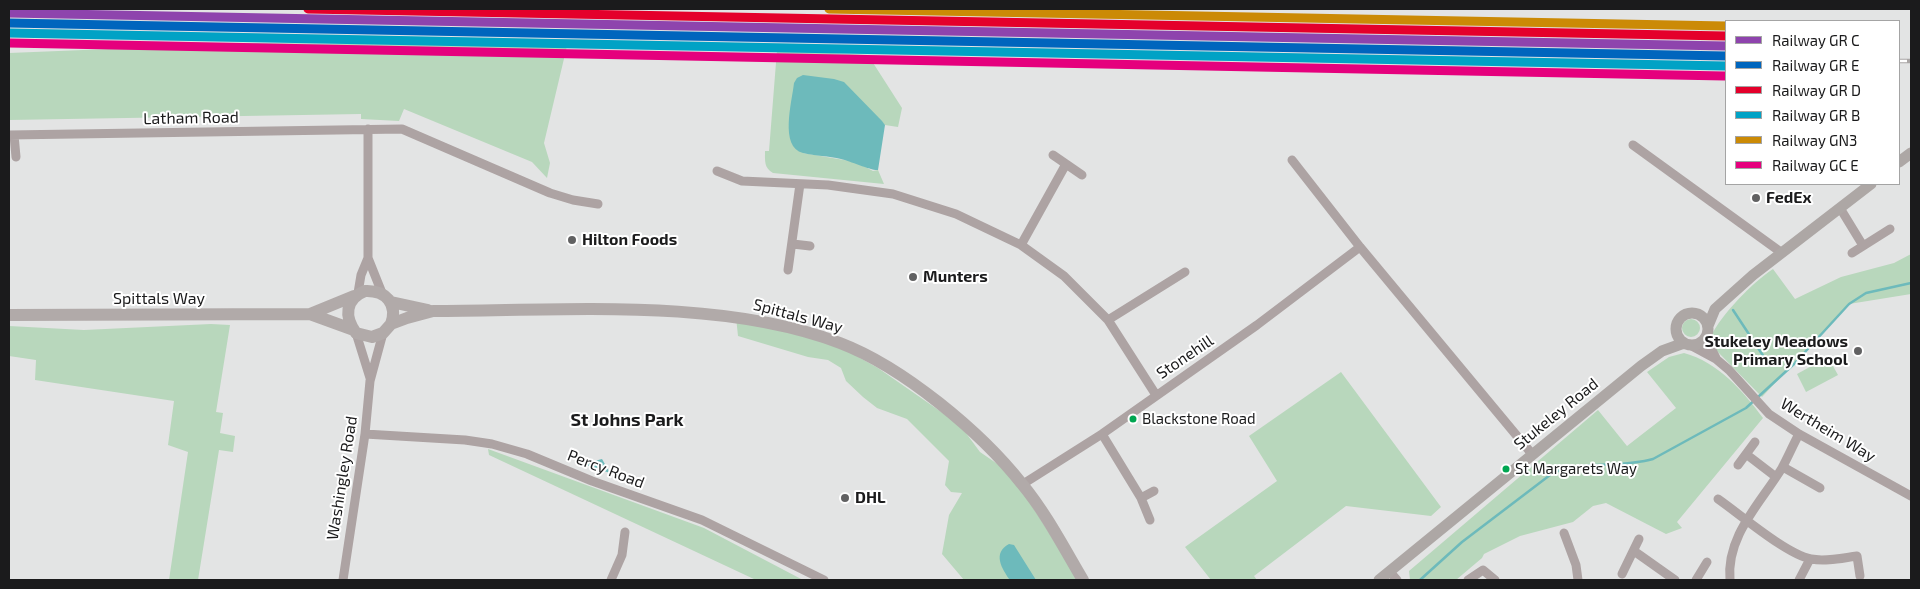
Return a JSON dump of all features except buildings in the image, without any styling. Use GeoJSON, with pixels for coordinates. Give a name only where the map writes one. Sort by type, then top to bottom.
{"type":"FeatureCollection","features":[{"type":"Feature","properties":{"kind":"highway"},"geometry":{"type":"LineString","coordinates":[[374,290],[387,297],[433,312],[410,316],[372,337],[355,331],[348,321],[347,313],[356,295],[374,290]]}},
{"type":"Feature","properties":{"kind":"highway","name":"Spittals Way"},"geometry":{"type":"LineString","coordinates":[[310,314],[356,295]]}},
{"type":"Feature","properties":{"kind":"highway"},"geometry":{"type":"LineString","coordinates":[[387,297],[394,309],[387,329]]}},
{"type":"Feature","properties":{"kind":"highway","name":"Spittals Way"},"geometry":{"type":"LineString","coordinates":[[433,312],[634,310],[693,313],[744,319],[781,326],[841,343],[904,378],[968,425],[1023,484],[1083,580]]}},
{"type":"Feature","properties":{"kind":"highway","name":"Spittals Way"},"geometry":{"type":"LineString","coordinates":[[9,315],[310,314],[355,331]]}},
{"type":"Feature","properties":{"kind":"main road"},"geometry":{"type":"LineString","coordinates":[[1900,161],[1911,154]]}},
{"type":"Feature","properties":{"kind":"main road"},"geometry":{"type":"LineString","coordinates":[[1715,309],[1690,313],[1681,317],[1676,325],[1676,332],[1687,344],[1699,344],[1707,332],[1715,309],[1753,275],[1870,185]]}},
{"type":"Feature","properties":{"kind":"main road"},"geometry":{"type":"LineString","coordinates":[[1696,313],[1704,318],[1707,332]]}},
{"type":"Feature","properties":{"kind":"main road","name":"Stukeley Road"},"geometry":{"type":"LineString","coordinates":[[1379,580],[1393,576],[1532,454],[1662,351],[1676,332]]}},
{"type":"Feature","properties":{"kind":"main road","name":"Stukeley Road"},"geometry":{"type":"LineString","coordinates":[[1662,351],[1687,344]]}},
{"type":"Feature","properties":{"kind":"street"},"geometry":{"type":"LineString","coordinates":[[356,295],[368,258],[368,129]]}},
{"type":"Feature","properties":{"kind":"street","name":"Latham Road"},"geometry":{"type":"LineString","coordinates":[[16,157],[11,135],[402,129],[550,193],[573,200],[598,204]]}},
{"type":"Feature","properties":{"kind":"street"},"geometry":{"type":"LineString","coordinates":[[1633,145],[1782,253]]}},
{"type":"Feature","properties":{"kind":"street"},"geometry":{"type":"LineString","coordinates":[[1053,155],[1082,175]]}},
{"type":"Feature","properties":{"kind":"street"},"geometry":{"type":"LineString","coordinates":[[1292,160],[1360,247],[1532,454]]}},
{"type":"Feature","properties":{"kind":"street"},"geometry":{"type":"LineString","coordinates":[[1021,245],[1066,164]]}},
{"type":"Feature","properties":{"kind":"street"},"geometry":{"type":"LineString","coordinates":[[718,171],[742,181],[828,185],[893,194],[956,214],[1021,245],[1064,276],[1108,320],[1156,395]]}},
{"type":"Feature","properties":{"kind":"street"},"geometry":{"type":"LineString","coordinates":[[788,270],[800,184]]}},
{"type":"Feature","properties":{"kind":"street"},"geometry":{"type":"LineString","coordinates":[[1840,208],[1862,244]]}},
{"type":"Feature","properties":{"kind":"street"},"geometry":{"type":"LineString","coordinates":[[1852,253],[1862,244],[1890,229]]}},
{"type":"Feature","properties":{"kind":"street"},"geometry":{"type":"LineString","coordinates":[[793,244],[810,246]]}},
{"type":"Feature","properties":{"kind":"street","name":"Stonehill"},"geometry":{"type":"LineString","coordinates":[[1023,484],[1102,434],[1258,326],[1360,247]]}},
{"type":"Feature","properties":{"kind":"street"},"geometry":{"type":"LineString","coordinates":[[368,258],[387,297]]}},
{"type":"Feature","properties":{"kind":"street"},"geometry":{"type":"LineString","coordinates":[[1108,320],[1184,272]]}},
{"type":"Feature","properties":{"kind":"street","name":"Washingley Road"},"geometry":{"type":"LineString","coordinates":[[343,580],[365,434],[370,381],[387,329]]}},
{"type":"Feature","properties":{"kind":"street","name":"Washingley Road"},"geometry":{"type":"LineString","coordinates":[[355,331],[370,381]]}},
{"type":"Feature","properties":{"kind":"street","name":"Wertheim Way"},"geometry":{"type":"LineString","coordinates":[[1707,332],[1716,359]]}},
{"type":"Feature","properties":{"kind":"street","name":"Wertheim Way"},"geometry":{"type":"LineString","coordinates":[[1687,344],[1716,359],[1754,395],[1769,414],[1799,434],[1911,496]]}},
{"type":"Feature","properties":{"kind":"street","name":"Percy Road"},"geometry":{"type":"LineString","coordinates":[[365,434],[483,442],[526,454],[592,481],[702,520],[824,580]]}},
{"type":"Feature","properties":{"kind":"street"},"geometry":{"type":"LineString","coordinates":[[1102,434],[1141,498],[1150,520]]}},
{"type":"Feature","properties":{"kind":"street"},"geometry":{"type":"LineString","coordinates":[[1730,580],[1731,553],[1736,538],[1783,466],[1799,434]]}},
{"type":"Feature","properties":{"kind":"street"},"geometry":{"type":"LineString","coordinates":[[1738,465],[1755,442]]}},
{"type":"Feature","properties":{"kind":"street"},"geometry":{"type":"LineString","coordinates":[[1746,454],[1776,476]]}},
{"type":"Feature","properties":{"kind":"street"},"geometry":{"type":"LineString","coordinates":[[1783,466],[1820,488]]}},
{"type":"Feature","properties":{"kind":"street"},"geometry":{"type":"LineString","coordinates":[[1141,498],[1154,491]]}},
{"type":"Feature","properties":{"kind":"street"},"geometry":{"type":"LineString","coordinates":[[1718,499],[1779,542],[1810,559],[1829,560],[1858,556],[1860,576]]}},
{"type":"Feature","properties":{"kind":"street"},"geometry":{"type":"LineString","coordinates":[[611,580],[622,555],[625,532]]}},
{"type":"Feature","properties":{"kind":"street"},"geometry":{"type":"LineString","coordinates":[[1564,533],[1576,565],[1578,580]]}},
{"type":"Feature","properties":{"kind":"street"},"geometry":{"type":"LineString","coordinates":[[1622,574],[1640,539]]}},
{"type":"Feature","properties":{"kind":"street"},"geometry":{"type":"LineString","coordinates":[[1634,551],[1675,580]]}},
{"type":"Feature","properties":{"kind":"street"},"geometry":{"type":"LineString","coordinates":[[1799,580],[1810,559]]}},
{"type":"Feature","properties":{"kind":"street"},"geometry":{"type":"LineString","coordinates":[[1696,580],[1707,562]]}},
{"type":"Feature","properties":{"kind":"street"},"geometry":{"type":"LineString","coordinates":[[1468,580],[1483,570],[1495,580]]}},
{"type":"Feature","properties":{"kind":"green space"},"geometry":{"type":"Polygon","coordinates":[[[257,43],[567,46],[544,143],[550,163],[547,178],[532,162],[404,109],[399,121],[361,119],[361,114],[9,120],[9,53],[257,43]]]}},
{"type":"Feature","properties":{"kind":"green space"},"geometry":{"type":"Polygon","coordinates":[[[777,50],[868,55],[902,108],[898,127],[885,125],[864,104],[803,153],[856,162],[873,171],[878,170],[884,184],[773,173],[768,169],[765,151],[769,151],[777,50]]]}},
{"type":"Feature","properties":{"kind":"green space"},"geometry":{"type":"Polygon","coordinates":[[[1911,254],[1911,294],[1849,304],[1762,397],[1714,348],[1711,336],[1722,318],[1747,291],[1773,269],[1795,299],[1841,277],[1894,263],[1911,254]]]}},
{"type":"Feature","properties":{"kind":"green space"},"geometry":{"type":"Polygon","coordinates":[[[736,317],[837,345],[878,368],[960,425],[980,452],[999,465],[1022,490],[1079,580],[964,580],[942,554],[949,515],[962,493],[951,492],[945,485],[949,461],[907,419],[877,408],[863,397],[846,381],[841,368],[828,360],[808,357],[738,336],[736,317]]]}},
{"type":"Feature","properties":{"kind":"green space"},"geometry":{"type":"Polygon","coordinates":[[[1691,319],[1697,322],[1700,328],[1697,334],[1691,337],[1685,334],[1682,328],[1685,322],[1691,319]]]}},
{"type":"Feature","properties":{"kind":"green space"},"geometry":{"type":"Polygon","coordinates":[[[211,324],[230,325],[216,412],[223,413],[220,433],[235,436],[233,452],[219,450],[198,580],[169,580],[188,452],[168,445],[174,401],[35,380],[36,360],[9,356],[9,326],[84,330],[211,324]]]}},
{"type":"Feature","properties":{"kind":"green space"},"geometry":{"type":"Polygon","coordinates":[[[1684,353],[1696,357],[1719,370],[1738,388],[1763,418],[1677,522],[1682,528],[1666,534],[1606,503],[1593,506],[1573,522],[1520,536],[1484,554],[1482,558],[1456,580],[1410,580],[1409,571],[1598,410],[1627,446],[1676,408],[1647,372],[1669,357],[1684,353]]]}},
{"type":"Feature","properties":{"kind":"green space"},"geometry":{"type":"Polygon","coordinates":[[[1828,357],[1838,375],[1806,392],[1797,374],[1828,357]]]}},
{"type":"Feature","properties":{"kind":"green space"},"geometry":{"type":"Polygon","coordinates":[[[1341,372],[1441,507],[1431,516],[1346,506],[1254,576],[1257,580],[1211,580],[1185,547],[1277,481],[1249,436],[1341,372]]]}},
{"type":"Feature","properties":{"kind":"green space"},"geometry":{"type":"Polygon","coordinates":[[[488,449],[704,528],[803,580],[756,580],[489,455],[488,449]]]}},
{"type":"Feature","properties":{"kind":"water"},"geometry":{"type":"Polygon","coordinates":[[[803,75],[844,82],[882,121],[885,125],[878,170],[841,159],[803,153],[796,149],[791,142],[789,133],[790,112],[794,83],[797,78],[803,75]]]}},
{"type":"Feature","properties":{"kind":"water"},"geometry":{"type":"Polygon","coordinates":[[[602,459],[610,473],[583,464],[602,459]]]}},
{"type":"Feature","properties":{"kind":"water"},"geometry":{"type":"Polygon","coordinates":[[[1009,544],[1014,545],[1036,580],[1010,580],[1000,561],[1001,552],[1009,544]]]}},
{"type":"Feature","properties":{"kind":"waterway"},"geometry":{"type":"LineString","coordinates":[[1420,580],[1462,542],[1554,472],[1578,467],[1641,462],[1653,459],[1746,408],[1794,364],[1849,304],[1866,293],[1911,283]]}},
{"type":"Feature","properties":{"kind":"waterway"},"geometry":{"type":"LineString","coordinates":[[1733,310],[1764,357]]}},
{"type":"Feature","properties":{"kind":"railway"},"geometry":{"type":"LineString","coordinates":[[9,24],[1725,56]]}},
{"type":"Feature","properties":{"kind":"railway"},"geometry":{"type":"LineString","coordinates":[[1900,61],[1911,61]]}},
{"type":"Feature","properties":{"kind":"transit line"},"geometry":{"type":"LineString","coordinates":[[308,9],[1725,36]]}},
{"type":"Feature","properties":{"kind":"transit line"},"geometry":{"type":"LineString","coordinates":[[9,13],[1725,46]]}},
{"type":"Feature","properties":{"kind":"transit line"},"geometry":{"type":"LineString","coordinates":[[9,23],[1725,56]]}},
{"type":"Feature","properties":{"kind":"transit line"},"geometry":{"type":"LineString","coordinates":[[9,33],[1725,66]]}},
{"type":"Feature","properties":{"kind":"transit line"},"geometry":{"type":"LineString","coordinates":[[9,43],[1725,76]]}},
{"type":"Feature","properties":{"kind":"rail line","name":"GN3"},"geometry":{"type":"LineString","coordinates":[[829,9],[1725,26]]}},
{"type":"Feature","properties":{"kind":"place","name":"FedEx"},"geometry":{"type":"Point","coordinates":[1756,198]}},
{"type":"Feature","properties":{"kind":"place","name":"Hilton Foods"},"geometry":{"type":"Point","coordinates":[572,240]}},
{"type":"Feature","properties":{"kind":"place","name":"Munters"},"geometry":{"type":"Point","coordinates":[913,277]}},
{"type":"Feature","properties":{"kind":"place","name":"Stukeley Meadows Primary School"},"geometry":{"type":"Point","coordinates":[1858,351]}},
{"type":"Feature","properties":{"kind":"place","name":"Blackstone Road"},"geometry":{"type":"Point","coordinates":[1133,419]}},
{"type":"Feature","properties":{"kind":"place","name":"St Margarets Way"},"geometry":{"type":"Point","coordinates":[1506,469]}},
{"type":"Feature","properties":{"kind":"place","name":"DHL"},"geometry":{"type":"Point","coordinates":[845,498]}},
{"type":"Feature","properties":{"kind":"district","name":"St Johns Park"},"geometry":{"type":"Point","coordinates":[627,420]}}]}
